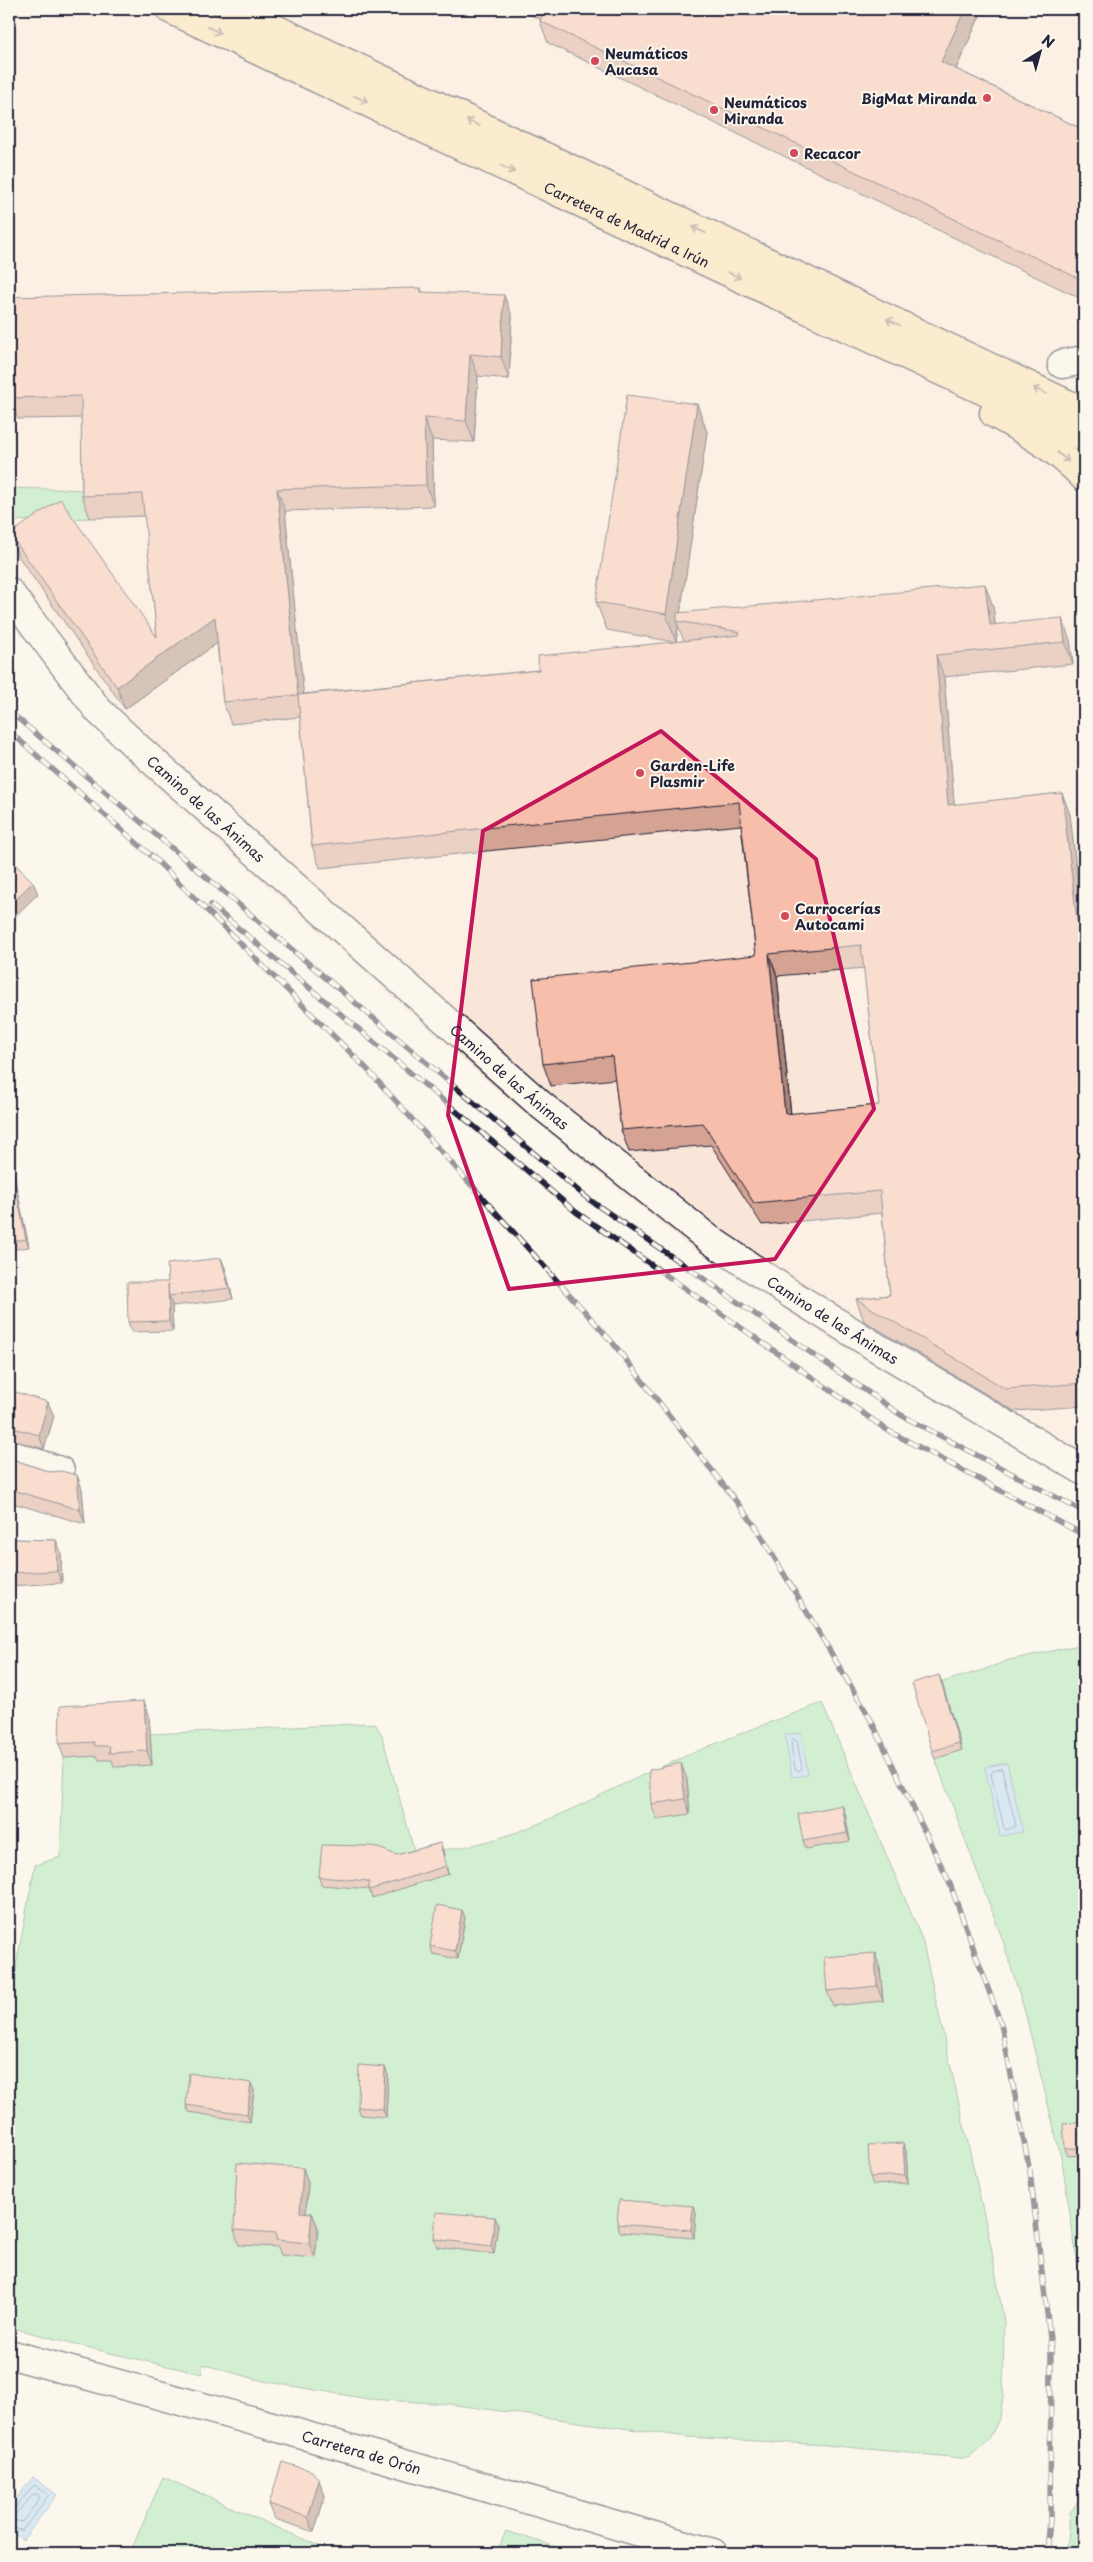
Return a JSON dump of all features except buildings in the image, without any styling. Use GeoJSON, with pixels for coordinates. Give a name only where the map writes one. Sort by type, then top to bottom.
{"type":"FeatureCollection","features":[{"type":"Feature","properties":{"kind":"highway","name":"Carretera de Madrid a Irún"},"geometry":{"type":"LineString","coordinates":[[170,9],[809,310],[1084,437]]}},
{"type":"Feature","properties":{"kind":"highway","name":"Carretera de Madrid a Irún"},"geometry":{"type":"LineString","coordinates":[[233,9],[1084,412]]}},
{"type":"Feature","properties":{"kind":"highway"},"geometry":{"type":"LineString","coordinates":[[809,310],[1045,442],[1070,461],[1084,477]]}},
{"type":"Feature","properties":{"kind":"street","name":"Camino de las Ánimas"},"geometry":{"type":"LineString","coordinates":[[9,592],[98,710],[541,1105],[709,1239],[876,1347],[1084,1471]]}},
{"type":"Feature","properties":{"kind":"street"},"geometry":{"type":"LineString","coordinates":[[9,1454],[60,1471]]}},
{"type":"Feature","properties":{"kind":"street","name":"Carretera de Orón"},"geometry":{"type":"LineString","coordinates":[[9,2354],[307,2436],[713,2553]]}},
{"type":"Feature","properties":{"kind":"highlighted area"},"geometry":{"type":"Polygon","coordinates":[[[661,731],[816,859],[874,1109],[775,1259],[509,1289],[448,1115],[483,831],[661,731]]]}},
{"type":"Feature","properties":{"kind":"shaded area"},"geometry":{"type":"Polygon","coordinates":[[[9,9],[1084,9],[1084,1489],[815,1331],[684,1242],[511,1102],[127,763],[61,684],[9,615],[9,9]]]}},
{"type":"Feature","properties":{"kind":"green space"},"geometry":{"type":"Polygon","coordinates":[[[9,488],[90,490],[90,518],[9,521],[9,488]]]}},
{"type":"Feature","properties":{"kind":"green space"},"geometry":{"type":"Polygon","coordinates":[[[1084,1644],[1084,2402],[1082,2330],[1077,2260],[1062,2161],[1025,2012],[1002,1938],[935,1759],[915,1690],[983,1670],[1009,1660],[1084,1644]]]}},
{"type":"Feature","properties":{"kind":"green space"},"geometry":{"type":"Polygon","coordinates":[[[822,1703],[922,1939],[991,2246],[1004,2322],[1003,2397],[1000,2417],[989,2440],[968,2458],[826,2445],[687,2437],[449,2404],[368,2399],[263,2381],[202,2364],[202,2374],[9,2327],[9,2003],[35,1865],[60,1857],[64,1758],[150,1734],[375,1723],[382,1736],[414,1850],[444,1850],[503,1837],[532,1826],[687,1755],[822,1703]]]}},
{"type":"Feature","properties":{"kind":"green space"},"geometry":{"type":"Polygon","coordinates":[[[163,2477],[319,2546],[319,2553],[130,2553],[163,2477]]]}},
{"type":"Feature","properties":{"kind":"green space"},"geometry":{"type":"Polygon","coordinates":[[[1084,2492],[1084,2553],[1067,2553],[1070,2513],[1084,2492]]]}},
{"type":"Feature","properties":{"kind":"green space"},"geometry":{"type":"Polygon","coordinates":[[[506,2531],[575,2553],[497,2553],[506,2531]]]}},
{"type":"Feature","properties":{"kind":"water"},"geometry":{"type":"Polygon","coordinates":[[[801,1733],[808,1775],[792,1777],[785,1735],[801,1733]]]}},
{"type":"Feature","properties":{"kind":"water"},"geometry":{"type":"Polygon","coordinates":[[[1007,1763],[1023,1832],[1000,1836],[985,1767],[1007,1763]]]}},
{"type":"Feature","properties":{"kind":"water"},"geometry":{"type":"Polygon","coordinates":[[[33,2477],[57,2495],[23,2540],[9,2530],[9,2508],[33,2477]]]}},
{"type":"Feature","properties":{"kind":"railway"},"geometry":{"type":"LineString","coordinates":[[9,711],[587,1198],[901,1415],[1084,1512]]}},
{"type":"Feature","properties":{"kind":"railway"},"geometry":{"type":"LineString","coordinates":[[9,731],[155,859]]}},
{"type":"Feature","properties":{"kind":"railway"},"geometry":{"type":"LineString","coordinates":[[151,855],[367,1069],[613,1343],[756,1527],[871,1720],[950,1884],[1001,2024],[1030,2172],[1051,2347],[1050,2520],[1047,2553]]}},
{"type":"Feature","properties":{"kind":"railway"},"geometry":{"type":"LineString","coordinates":[[211,905],[576,1212],[887,1430],[1084,1535]]}},
{"type":"Feature","properties":{"kind":"place","name":"Neumáticos Aucasa"},"geometry":{"type":"Point","coordinates":[595,61]}},
{"type":"Feature","properties":{"kind":"place","name":"BigMat Miranda"},"geometry":{"type":"Point","coordinates":[987,98]}},
{"type":"Feature","properties":{"kind":"place","name":"Neumáticos Miranda"},"geometry":{"type":"Point","coordinates":[714,110]}},
{"type":"Feature","properties":{"kind":"place","name":"Recacor"},"geometry":{"type":"Point","coordinates":[794,153]}},
{"type":"Feature","properties":{"kind":"place","name":"Garden-Life Plasmir"},"geometry":{"type":"Point","coordinates":[640,773]}},
{"type":"Feature","properties":{"kind":"place","name":"Carrocerías Autocami"},"geometry":{"type":"Point","coordinates":[785,916]}}]}
